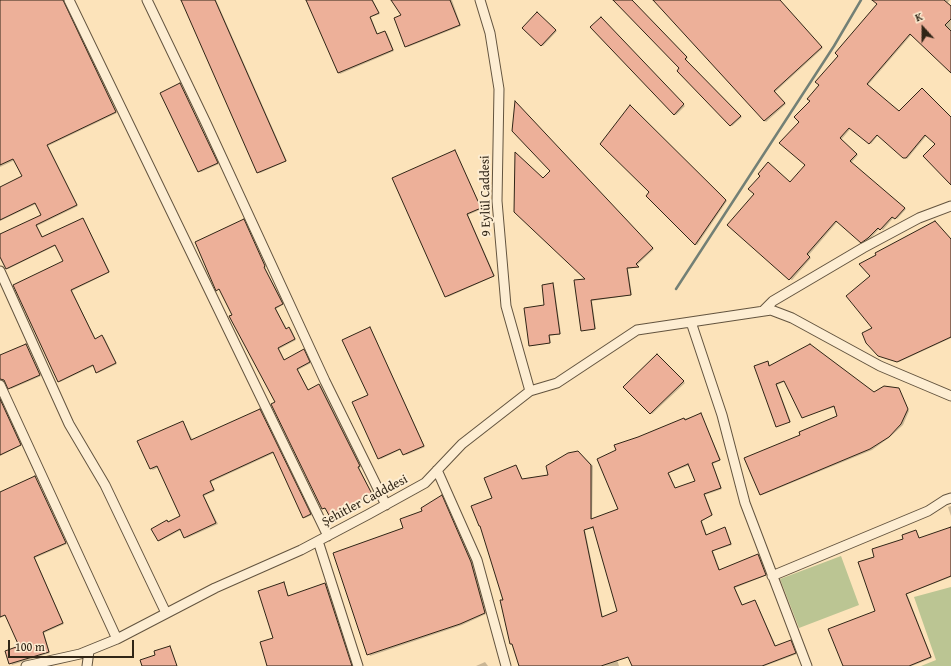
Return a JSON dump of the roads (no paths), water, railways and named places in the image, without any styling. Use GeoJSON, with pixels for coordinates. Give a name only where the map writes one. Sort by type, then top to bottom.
{"type":"FeatureCollection","features":[{"type":"Feature","properties":{"kind":"street"},"geometry":{"type":"LineString","coordinates":[[68,0],[328,536]]}},
{"type":"Feature","properties":{"kind":"street"},"geometry":{"type":"LineString","coordinates":[[147,0],[206,123],[325,381],[386,505]]}},
{"type":"Feature","properties":{"kind":"street","name":"9 Eylül Caddesi"},"geometry":{"type":"LineString","coordinates":[[480,0],[490,33],[499,89],[496,201],[506,298],[530,391]]}},
{"type":"Feature","properties":{"kind":"street"},"geometry":{"type":"LineString","coordinates":[[763,311],[773,301],[863,248],[918,218],[951,206]]}},
{"type":"Feature","properties":{"kind":"street"},"geometry":{"type":"LineString","coordinates":[[0,271],[69,424],[105,486],[166,613]]}},
{"type":"Feature","properties":{"kind":"street"},"geometry":{"type":"LineString","coordinates":[[763,311],[771,310],[792,318],[880,366],[951,396]]}},
{"type":"Feature","properties":{"kind":"street","name":"Şehitler Cadddesi"},"geometry":{"type":"LineString","coordinates":[[26,666],[89,651],[117,639],[166,613],[318,541],[386,505],[425,483],[462,444],[530,391],[557,383],[637,330],[763,311]]}},
{"type":"Feature","properties":{"kind":"street"},"geometry":{"type":"LineString","coordinates":[[691,322],[722,415],[745,503],[807,666]]}},
{"type":"Feature","properties":{"kind":"street"},"geometry":{"type":"LineString","coordinates":[[0,385],[117,639]]}},
{"type":"Feature","properties":{"kind":"street"},"geometry":{"type":"LineString","coordinates":[[437,470],[477,560],[506,666]]}},
{"type":"Feature","properties":{"kind":"street"},"geometry":{"type":"LineString","coordinates":[[772,576],[921,514],[951,498]]}},
{"type":"Feature","properties":{"kind":"street"},"geometry":{"type":"LineString","coordinates":[[318,541],[358,666]]}},
{"type":"Feature","properties":{"kind":"street"},"geometry":{"type":"LineString","coordinates":[[87,666],[89,651]]}},
{"type":"Feature","properties":{"kind":"waterway"},"geometry":{"type":"LineString","coordinates":[[676,289],[834,46],[861,0]]}}]}
